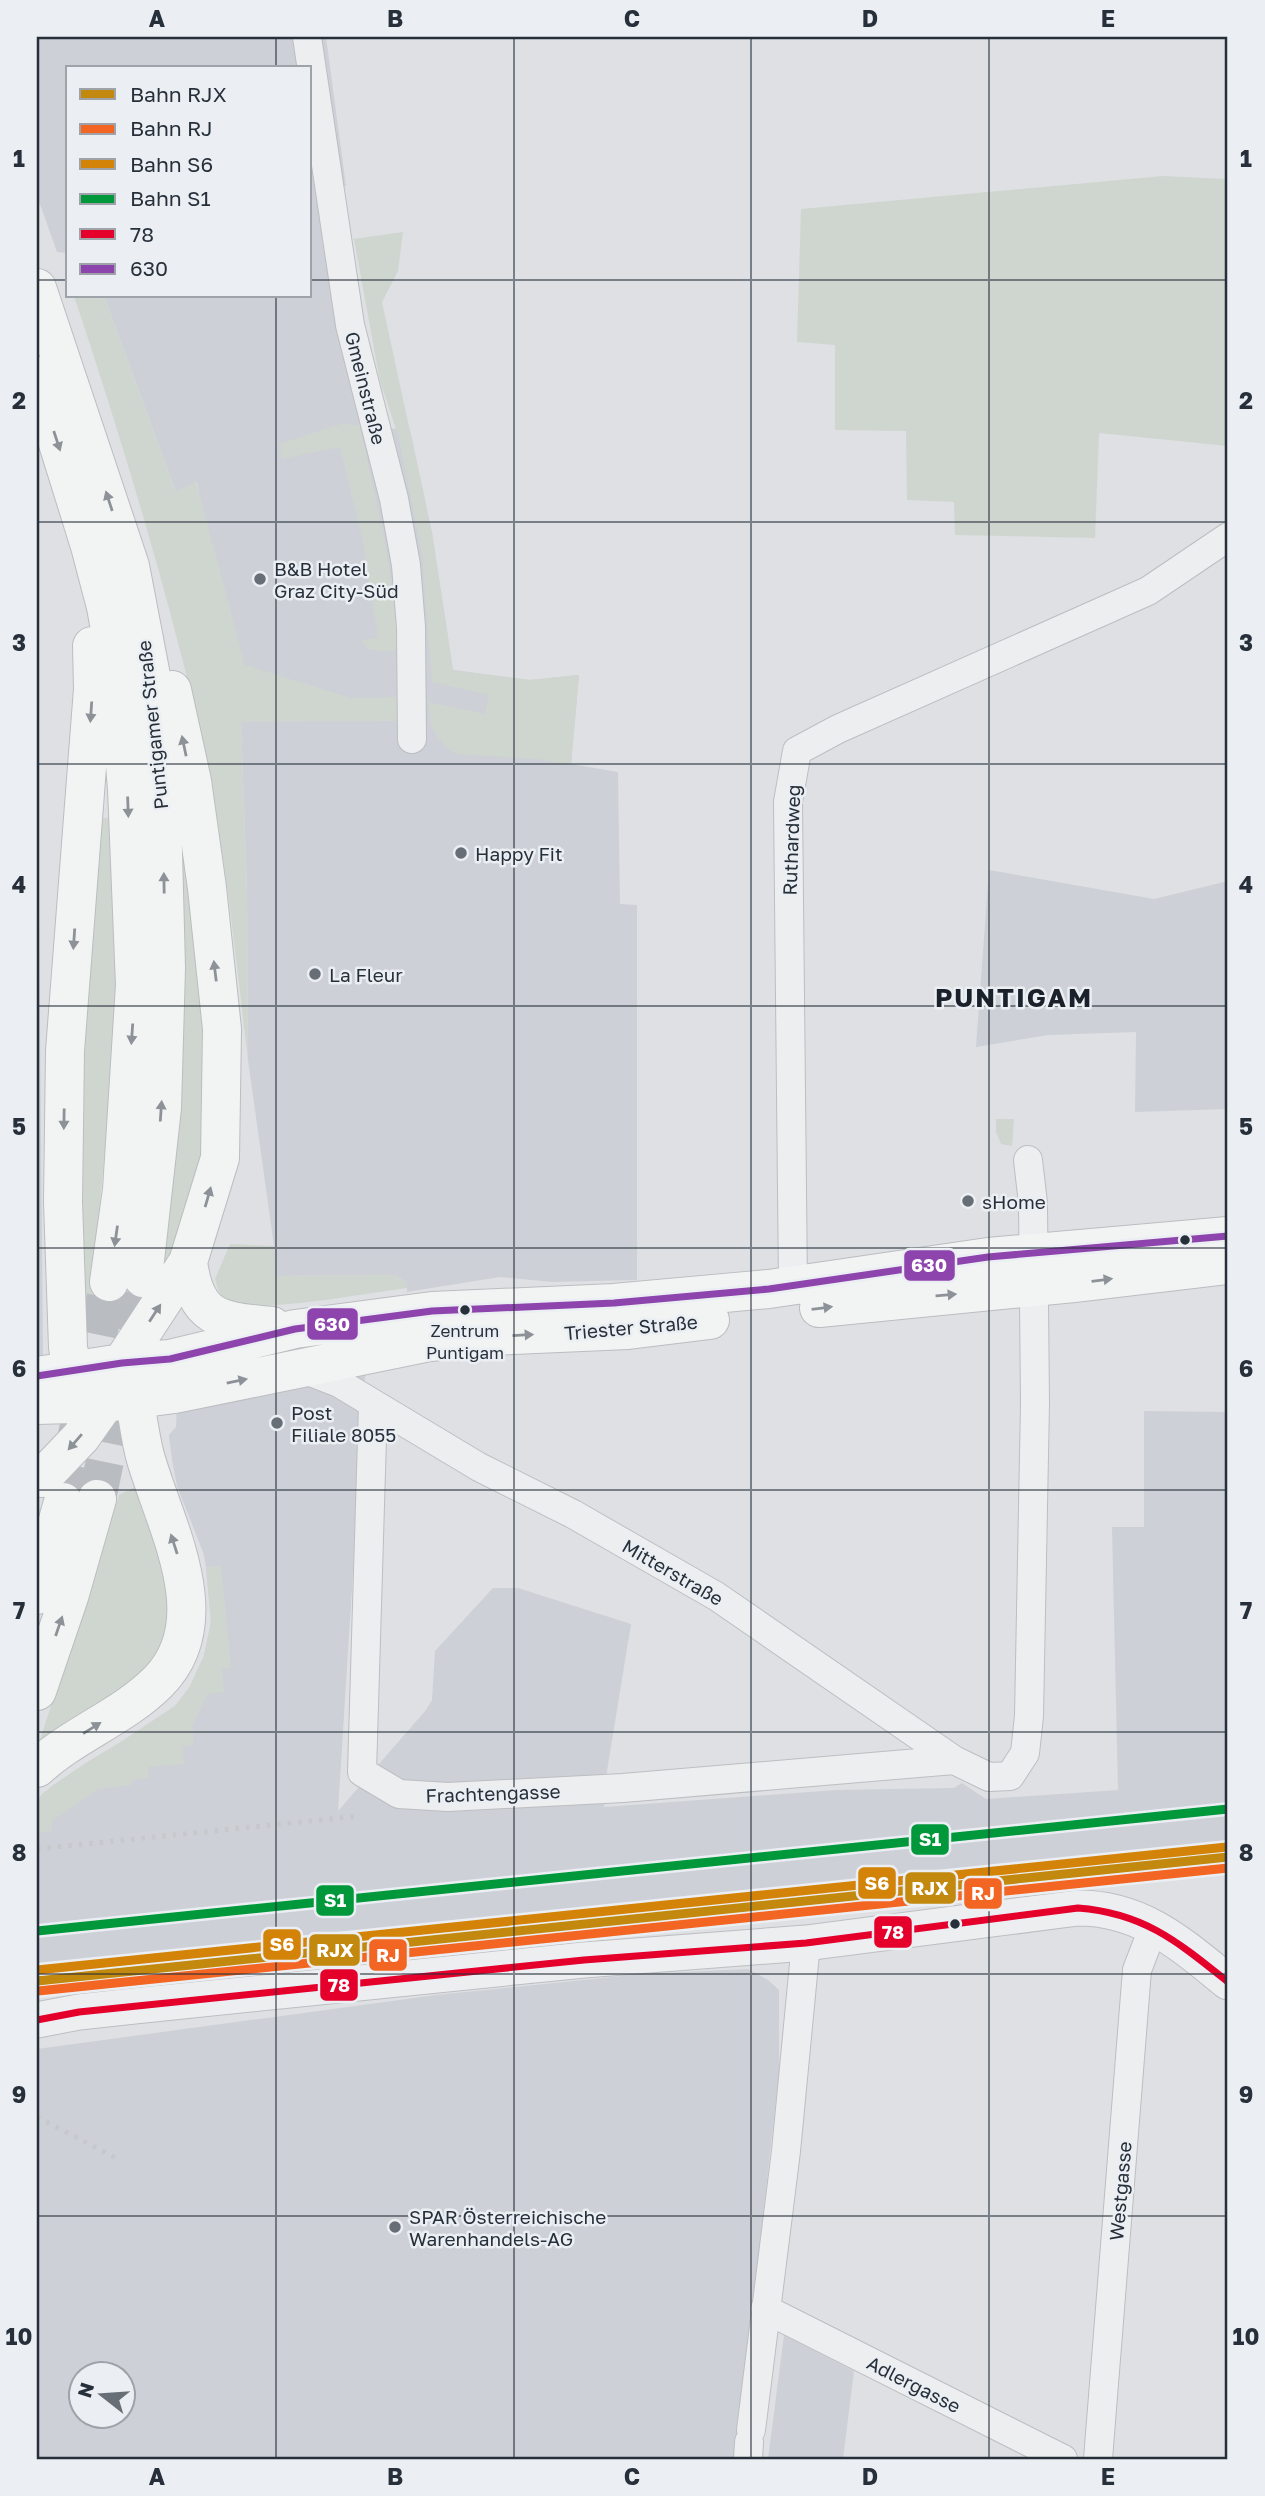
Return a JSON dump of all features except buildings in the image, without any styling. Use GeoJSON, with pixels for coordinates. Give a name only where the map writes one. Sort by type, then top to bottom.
{"type":"FeatureCollection","features":[{"type":"Feature","properties":{"kind":"main road","name":"Puntigamer Straße"},"geometry":{"type":"LineString","coordinates":[[37,288],[130,566],[150,676],[162,815],[166,968],[162,1108],[139,1184]]}},
{"type":"Feature","properties":{"kind":"main road","name":"Puntigamer Straße"},"geometry":{"type":"LineString","coordinates":[[37,376],[90,546],[106,607],[117,668],[128,803],[139,1184]]}},
{"type":"Feature","properties":{"kind":"main road"},"geometry":{"type":"LineString","coordinates":[[37,1768],[57,1751],[145,1694],[161,1679],[174,1662],[183,1641],[187,1617],[184,1576],[145,1454],[84,1388],[68,1347],[63,1202],[65,1051],[93,690],[90,546]]}},
{"type":"Feature","properties":{"kind":"main road"},"geometry":{"type":"LineString","coordinates":[[37,1595],[55,1485],[80,1437],[84,1388],[188,1262],[220,1158],[222,1029],[192,780],[169,676],[130,566]]}},
{"type":"Feature","properties":{"kind":"main road"},"geometry":{"type":"LineString","coordinates":[[126,1280],[139,1184]]}},
{"type":"Feature","properties":{"kind":"main road","name":"Triester Straße"},"geometry":{"type":"LineString","coordinates":[[84,1388],[175,1394],[430,1342],[490,1336],[628,1330],[878,1301],[1034,1269],[1087,1249],[1228,1236]]}},
{"type":"Feature","properties":{"kind":"main road","name":"Triester Straße"},"geometry":{"type":"LineString","coordinates":[[84,1388],[170,1359],[295,1329],[432,1311],[614,1303],[793,1287],[975,1258],[1034,1269],[1228,1265]]}},
{"type":"Feature","properties":{"kind":"main road"},"geometry":{"type":"LineString","coordinates":[[188,1262],[191,1286],[209,1311],[218,1318],[234,1323],[295,1329]]}},
{"type":"Feature","properties":{"kind":"main road"},"geometry":{"type":"LineString","coordinates":[[37,1691],[69,1597],[55,1485]]}},
{"type":"Feature","properties":{"kind":"street","name":"Gmeinstraße"},"geometry":{"type":"LineString","coordinates":[[307,37],[311,66]]}},
{"type":"Feature","properties":{"kind":"street","name":"Gmeinstraße"},"geometry":{"type":"LineString","coordinates":[[312,70],[350,325],[394,499],[407,565],[411,627],[412,739]]}},
{"type":"Feature","properties":{"kind":"street","name":"Ruthardweg"},"geometry":{"type":"LineString","coordinates":[[793,1287],[788,803],[797,751],[838,729],[1148,591],[1228,537]]}},
{"type":"Feature","properties":{"kind":"street"},"geometry":{"type":"LineString","coordinates":[[1028,1160],[1033,1203],[1034,1269]]}},
{"type":"Feature","properties":{"kind":"street","name":"Mitterstraße"},"geometry":{"type":"LineString","coordinates":[[300,1368],[339,1383],[479,1467],[573,1514],[716,1596],[954,1760],[989,1776],[1010,1776],[1025,1753],[1029,1716],[1035,1403],[1034,1269]]}},
{"type":"Feature","properties":{"kind":"street","name":"Frachtengasse"},"geometry":{"type":"LineString","coordinates":[[373,1405],[362,1772],[399,1794],[448,1797],[623,1788],[954,1760]]}},
{"type":"Feature","properties":{"kind":"street"},"geometry":{"type":"LineString","coordinates":[[37,2020],[79,2012],[584,1960],[806,1943],[1078,1908],[1114,1911],[1154,1926],[1228,1982]]}},
{"type":"Feature","properties":{"kind":"street","name":"Westgasse"},"geometry":{"type":"LineString","coordinates":[[1098,2459],[1137,1970],[1154,1926]]}},
{"type":"Feature","properties":{"kind":"street"},"geometry":{"type":"LineString","coordinates":[[749,2444],[786,2151],[806,1943]]}},
{"type":"Feature","properties":{"kind":"street","name":"Adlergasse"},"geometry":{"type":"LineString","coordinates":[[765,2309],[1063,2459]]}},
{"type":"Feature","properties":{"kind":"shaded area"},"geometry":{"type":"Polygon","coordinates":[[[37,37],[326,37],[346,186],[319,190],[360,426],[410,430],[432,533],[453,670],[530,680],[579,675],[571,764],[618,772],[620,904],[637,905],[637,1280],[552,1282],[500,1277],[407,1292],[407,1283],[395,1275],[274,1276],[274,1246],[248,1060],[247,892],[241,722],[197,482],[176,492],[105,298],[312,298],[312,66],[66,66],[66,253],[57,252],[37,196],[37,37]]]}},
{"type":"Feature","properties":{"kind":"shaded area"},"geometry":{"type":"Polygon","coordinates":[[[1163,176],[1228,179],[1228,446],[1099,433],[1095,538],[955,535],[954,502],[907,500],[906,431],[835,430],[835,345],[797,342],[801,209],[1163,176]]]}},
{"type":"Feature","properties":{"kind":"shaded area"},"geometry":{"type":"Polygon","coordinates":[[[403,232],[398,271],[382,302],[432,533],[453,670],[530,680],[579,675],[571,765],[537,759],[456,754],[438,739],[432,726],[429,702],[485,714],[489,695],[432,682],[422,553],[399,438],[380,381],[354,239],[403,232]]]}},
{"type":"Feature","properties":{"kind":"shaded area"},"geometry":{"type":"Polygon","coordinates":[[[75,298],[105,298],[176,492],[196,481],[245,665],[351,698],[397,697],[396,721],[241,722],[247,892],[248,1060],[221,843],[196,714],[140,504],[75,298]]]}},
{"type":"Feature","properties":{"kind":"shaded area"},"geometry":{"type":"Polygon","coordinates":[[[344,423],[360,426],[386,546],[400,646],[389,651],[368,649],[361,641],[378,637],[362,537],[340,447],[282,459],[279,444],[344,423]]]}},
{"type":"Feature","properties":{"kind":"shaded area"},"geometry":{"type":"Polygon","coordinates":[[[37,694],[43,1355],[37,1356],[37,694]]]}},
{"type":"Feature","properties":{"kind":"shaded area"},"geometry":{"type":"Polygon","coordinates":[[[177,817],[203,933],[204,1154],[187,1224],[137,1320],[88,1332],[83,1329],[75,1119],[98,818],[111,818],[116,976],[109,1106],[91,1285],[161,1262],[177,817]]]}},
{"type":"Feature","properties":{"kind":"shaded area"},"geometry":{"type":"Polygon","coordinates":[[[989,870],[1154,899],[1228,881],[1228,1109],[1135,1112],[1136,1032],[1048,1035],[976,1047],[989,870]]]}},
{"type":"Feature","properties":{"kind":"shaded area"},"geometry":{"type":"Polygon","coordinates":[[[996,1119],[1014,1119],[1012,1146],[1001,1144],[996,1132],[996,1119]]]}},
{"type":"Feature","properties":{"kind":"shaded area"},"geometry":{"type":"Polygon","coordinates":[[[230,1244],[274,1246],[275,1276],[395,1275],[407,1283],[407,1288],[261,1306],[228,1302],[223,1298],[215,1279],[230,1244]]]}},
{"type":"Feature","properties":{"kind":"shaded area"},"geometry":{"type":"Polygon","coordinates":[[[366,1364],[338,1811],[426,1710],[432,1700],[435,1651],[493,1588],[518,1588],[631,1624],[607,1771],[604,1807],[836,1790],[954,1788],[962,1783],[986,1799],[1118,1790],[1112,1527],[1144,1527],[1144,1411],[1228,1412],[1228,1871],[37,1994],[37,1800],[52,1786],[175,1706],[189,1688],[204,1656],[211,1622],[206,1567],[203,1552],[177,1486],[172,1460],[169,1435],[176,1427],[177,1403],[366,1364]]]}},
{"type":"Feature","properties":{"kind":"shaded area"},"geometry":{"type":"Polygon","coordinates":[[[139,1485],[169,1579],[171,1614],[160,1653],[140,1680],[39,1743],[119,1495],[139,1485]]]}},
{"type":"Feature","properties":{"kind":"shaded area"},"geometry":{"type":"Polygon","coordinates":[[[221,1565],[231,1668],[222,1669],[224,1692],[207,1694],[192,1726],[194,1745],[183,1747],[184,1764],[148,1767],[149,1778],[132,1780],[132,1785],[98,1789],[52,1821],[52,1831],[37,1833],[37,1800],[43,1793],[175,1706],[189,1688],[204,1656],[211,1622],[206,1567],[221,1565]]]}},
{"type":"Feature","properties":{"kind":"shaded area","name":"SPAR Österreichische Warenhandels-AG"},"geometry":{"type":"Polygon","coordinates":[[[748,1969],[768,1980],[779,1990],[779,2072],[736,2459],[37,2459],[37,2049],[436,1995],[642,1974],[748,1969]]]}},
{"type":"Feature","properties":{"kind":"shaded area"},"geometry":{"type":"Polygon","coordinates":[[[784,2335],[854,2371],[843,2459],[768,2459],[784,2335]]]}},
{"type":"Feature","properties":{"kind":"tunnel"},"geometry":{"type":"LineString","coordinates":[[97,1499],[143,1278]]}},
{"type":"Feature","properties":{"kind":"tunnel"},"geometry":{"type":"LineString","coordinates":[[63,1502],[109,1282]]}},
{"type":"Feature","properties":{"kind":"railway"},"geometry":{"type":"LineString","coordinates":[[37,1849],[359,1816]]}},
{"type":"Feature","properties":{"kind":"railway"},"geometry":{"type":"LineString","coordinates":[[37,2117],[120,2160]]}},
{"type":"Feature","properties":{"kind":"rail line","name":"S1"},"geometry":{"type":"LineString","coordinates":[[37,1931],[1228,1809]]}},
{"type":"Feature","properties":{"kind":"rail line","name":"S6"},"geometry":{"type":"LineString","coordinates":[[37,1970],[1227,1847]]}},
{"type":"Feature","properties":{"kind":"rail line","name":"RJX"},"geometry":{"type":"LineString","coordinates":[[37,1981],[1228,1857]]}},
{"type":"Feature","properties":{"kind":"rail line","name":"RJ"},"geometry":{"type":"LineString","coordinates":[[38,1991],[1228,1868]]}},
{"type":"Feature","properties":{"kind":"transit line","name":"630"},"geometry":{"type":"LineString","coordinates":[[37,1376],[122,1363],[170,1359],[295,1329],[432,1311],[614,1303],[769,1289],[988,1257],[1228,1236]]}},
{"type":"Feature","properties":{"kind":"transit line","name":"78"},"geometry":{"type":"LineString","coordinates":[[37,2020],[79,2012],[584,1960],[806,1943],[1078,1908],[1101,1911],[1141,1923],[1176,1942],[1228,1982]]}},
{"type":"Feature","properties":{"kind":"place","name":"B&B Hotel Graz City-Süd"},"geometry":{"type":"Point","coordinates":[260,579]}},
{"type":"Feature","properties":{"kind":"place","name":"Happy Fit"},"geometry":{"type":"Point","coordinates":[461,853]}},
{"type":"Feature","properties":{"kind":"place","name":"La Fleur"},"geometry":{"type":"Point","coordinates":[315,974]}},
{"type":"Feature","properties":{"kind":"place","name":"sHome"},"geometry":{"type":"Point","coordinates":[968,1201]}},
{"type":"Feature","properties":{"kind":"place","name":"Zentrum Puntigam"},"geometry":{"type":"Point","coordinates":[465,1310]}},
{"type":"Feature","properties":{"kind":"place","name":"Post Filiale 8055"},"geometry":{"type":"Point","coordinates":[277,1423]}},
{"type":"Feature","properties":{"kind":"place","name":"SPAR Österreichische Warenhandels-AG"},"geometry":{"type":"Point","coordinates":[395,2227]}},
{"type":"Feature","properties":{"kind":"district","name":"PUNTIGAM"},"geometry":{"type":"Point","coordinates":[1014,997]}}]}
